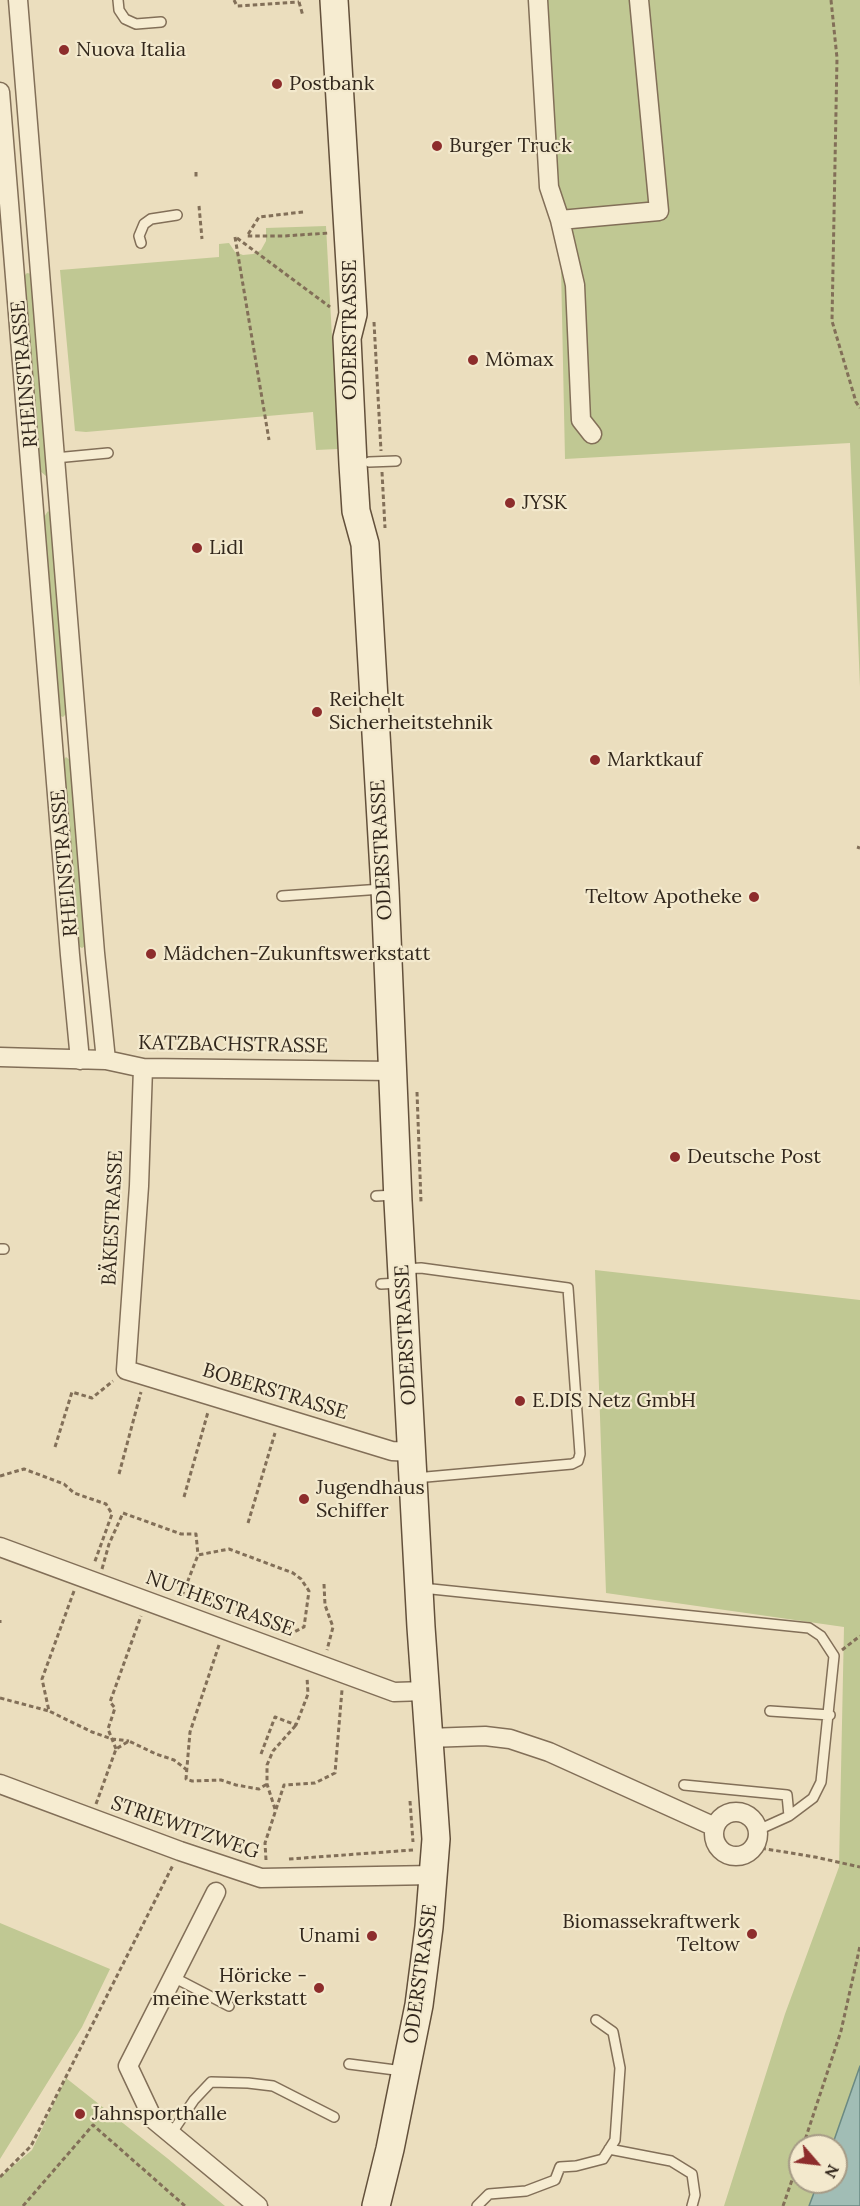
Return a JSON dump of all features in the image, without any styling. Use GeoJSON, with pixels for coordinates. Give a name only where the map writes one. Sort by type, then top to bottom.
{"type":"FeatureCollection","features":[{"type":"Feature","properties":{"kind":"main road","name":"ODERSTRASSE"},"geometry":{"type":"LineString","coordinates":[[334,0],[344,312],[355,464],[356,511],[364,537],[385,889],[393,1071],[387,1195],[413,1465],[436,1839],[419,2005],[376,2206]]}},
{"type":"Feature","properties":{"kind":"street"},"geometry":{"type":"LineString","coordinates":[[538,0],[549,187],[560,220],[575,285],[581,420],[592,434]]}},
{"type":"Feature","properties":{"kind":"street"},"geometry":{"type":"LineString","coordinates":[[560,220],[659,211],[639,0]]}},
{"type":"Feature","properties":{"kind":"street","name":"RHEINSTRASSE"},"geometry":{"type":"LineString","coordinates":[[0,7],[18,3],[95,952],[106,1060]]}},
{"type":"Feature","properties":{"kind":"street","name":"RHEINSTRASSE"},"geometry":{"type":"LineString","coordinates":[[0,92],[7,252],[33,497],[80,1060]]}},
{"type":"Feature","properties":{"kind":"street"},"geometry":{"type":"LineString","coordinates":[[7,252],[38,249]]}},
{"type":"Feature","properties":{"kind":"street"},"geometry":{"type":"LineString","coordinates":[[33,497],[58,495]]}},
{"type":"Feature","properties":{"kind":"street"},"geometry":{"type":"LineString","coordinates":[[52,735],[77,733]]}},
{"type":"Feature","properties":{"kind":"street","name":"RHEINSTRASSE"},"geometry":{"type":"LineString","coordinates":[[70,955],[95,952]]}},
{"type":"Feature","properties":{"kind":"street","name":"KATZBACHSTRASSE"},"geometry":{"type":"LineString","coordinates":[[0,1057],[106,1060],[143,1068],[393,1071]]}},
{"type":"Feature","properties":{"kind":"street","name":"BÄKESTRASSE"},"geometry":{"type":"LineString","coordinates":[[126,1370],[139,1186],[143,1068]]}},
{"type":"Feature","properties":{"kind":"street","name":"BOBERSTRASSE"},"geometry":{"type":"LineString","coordinates":[[126,1370],[392,1451],[413,1465]]}},
{"type":"Feature","properties":{"kind":"street","name":"NUTHESTRASSE"},"geometry":{"type":"LineString","coordinates":[[0,1547],[394,1692],[426,1691]]}},
{"type":"Feature","properties":{"kind":"street"},"geometry":{"type":"LineString","coordinates":[[428,1738],[485,1736],[510,1739],[549,1752],[715,1827]]}},
{"type":"Feature","properties":{"kind":"street","name":"STRIEWITZWEG"},"geometry":{"type":"LineString","coordinates":[[0,1784],[180,1851],[261,1878],[434,1875]]}},
{"type":"Feature","properties":{"kind":"street"},"geometry":{"type":"LineString","coordinates":[[737,1812],[749,1816],[756,1839],[744,1855],[737,1857],[722,1852],[714,1836],[715,1827],[720,1819],[729,1813],[737,1812]]}},
{"type":"Feature","properties":{"kind":"street"},"geometry":{"type":"LineString","coordinates":[[216,1892],[128,2066],[153,2119],[258,2206]]}},
{"type":"Feature","properties":{"kind":"lane"},"geometry":{"type":"LineString","coordinates":[[118,0],[118,10],[125,19],[136,24],[161,22]]}},
{"type":"Feature","properties":{"kind":"lane"},"geometry":{"type":"LineString","coordinates":[[141,243],[139,236],[144,224],[151,219],[177,215]]}},
{"type":"Feature","properties":{"kind":"lane"},"geometry":{"type":"LineString","coordinates":[[55,458],[108,453]]}},
{"type":"Feature","properties":{"kind":"lane"},"geometry":{"type":"LineString","coordinates":[[355,464],[396,461]]}},
{"type":"Feature","properties":{"kind":"lane"},"geometry":{"type":"LineString","coordinates":[[282,896],[385,889]]}},
{"type":"Feature","properties":{"kind":"lane"},"geometry":{"type":"LineString","coordinates":[[395,1279],[421,1268],[568,1288],[580,1454],[578,1461],[572,1464],[413,1465]]}},
{"type":"Feature","properties":{"kind":"lane"},"geometry":{"type":"LineString","coordinates":[[419,1588],[809,1628],[821,1636],[834,1656],[830,1714],[821,1782],[813,1797],[756,1839]]}},
{"type":"Feature","properties":{"kind":"lane"},"geometry":{"type":"LineString","coordinates":[[770,1711],[830,1714]]}},
{"type":"Feature","properties":{"kind":"lane"},"geometry":{"type":"LineString","coordinates":[[684,1785],[787,1795],[789,1816]]}},
{"type":"Feature","properties":{"kind":"lane"},"geometry":{"type":"LineString","coordinates":[[173,1977],[229,2006]]}},
{"type":"Feature","properties":{"kind":"lane"},"geometry":{"type":"LineString","coordinates":[[477,2206],[489,2194],[526,2191],[555,2180],[560,2167],[576,2166],[603,2159],[615,2140],[620,2068],[613,2032],[596,2020]]}},
{"type":"Feature","properties":{"kind":"lane"},"geometry":{"type":"LineString","coordinates":[[349,2064],[406,2072]]}},
{"type":"Feature","properties":{"kind":"lane"},"geometry":{"type":"LineString","coordinates":[[171,2134],[194,2100],[211,2082],[273,2086],[334,2117]]}},
{"type":"Feature","properties":{"kind":"lane"},"geometry":{"type":"LineString","coordinates":[[609,2149],[671,2162],[692,2174],[696,2195],[692,2206]]}},
{"type":"Feature","properties":{"kind":"path"},"geometry":{"type":"LineString","coordinates":[[234,0],[237,6],[299,1],[303,16]]}},
{"type":"Feature","properties":{"kind":"path"},"geometry":{"type":"LineString","coordinates":[[831,0],[837,58],[832,321],[856,402],[860,408]]}},
{"type":"Feature","properties":{"kind":"path"},"geometry":{"type":"LineString","coordinates":[[199,206],[202,239]]}},
{"type":"Feature","properties":{"kind":"path"},"geometry":{"type":"LineString","coordinates":[[303,212],[259,217],[247,236],[330,232]]}},
{"type":"Feature","properties":{"kind":"path"},"geometry":{"type":"LineString","coordinates":[[269,440],[235,237],[344,312]]}},
{"type":"Feature","properties":{"kind":"path"},"geometry":{"type":"LineString","coordinates":[[55,1448],[72,1392],[92,1398],[126,1370]]}},
{"type":"Feature","properties":{"kind":"path"},"geometry":{"type":"LineString","coordinates":[[118,1474],[145,1376]]}},
{"type":"Feature","properties":{"kind":"path"},"geometry":{"type":"LineString","coordinates":[[184,1497],[213,1397]]}},
{"type":"Feature","properties":{"kind":"path"},"geometry":{"type":"LineString","coordinates":[[248,1523],[280,1417]]}},
{"type":"Feature","properties":{"kind":"path"},"geometry":{"type":"LineString","coordinates":[[0,1476],[24,1469],[64,1484],[74,1493],[106,1504],[112,1514],[92,1568]]}},
{"type":"Feature","properties":{"kind":"path"},"geometry":{"type":"LineString","coordinates":[[102,1571],[109,1544],[123,1514],[181,1534],[196,1534],[198,1555],[180,1601]]}},
{"type":"Feature","properties":{"kind":"path"},"geometry":{"type":"LineString","coordinates":[[198,1555],[229,1549],[293,1573],[301,1579],[309,1591],[304,1627],[290,1634],[270,1626],[267,1633]]}},
{"type":"Feature","properties":{"kind":"path"},"geometry":{"type":"LineString","coordinates":[[324,1584],[325,1605],[333,1627],[326,1655]]}},
{"type":"Feature","properties":{"kind":"path"},"geometry":{"type":"LineString","coordinates":[[49,1711],[42,1679],[75,1590]]}},
{"type":"Feature","properties":{"kind":"path"},"geometry":{"type":"LineString","coordinates":[[116,1749],[108,1729],[115,1708],[110,1702],[141,1614]]}},
{"type":"Feature","properties":{"kind":"path"},"geometry":{"type":"LineString","coordinates":[[834,1656],[860,1636]]}},
{"type":"Feature","properties":{"kind":"path"},"geometry":{"type":"LineString","coordinates":[[220,1643],[190,1732],[186,1779],[192,1781],[221,1780],[259,1789],[267,1784]]}},
{"type":"Feature","properties":{"kind":"path"},"geometry":{"type":"LineString","coordinates":[[276,1811],[267,1784],[267,1765],[273,1751],[296,1725],[308,1694],[307,1675]]}},
{"type":"Feature","properties":{"kind":"path"},"geometry":{"type":"LineString","coordinates":[[257,1861],[266,1860],[265,1844],[284,1785],[315,1783],[335,1773],[342,1688]]}},
{"type":"Feature","properties":{"kind":"path"},"geometry":{"type":"LineString","coordinates":[[0,1698],[49,1711],[76,1725],[112,1739],[129,1741],[174,1760],[187,1770]]}},
{"type":"Feature","properties":{"kind":"path"},"geometry":{"type":"LineString","coordinates":[[261,1754],[275,1717],[296,1725]]}},
{"type":"Feature","properties":{"kind":"path"},"geometry":{"type":"LineString","coordinates":[[95,1807],[116,1749],[129,1741]]}},
{"type":"Feature","properties":{"kind":"path"},"geometry":{"type":"LineString","coordinates":[[756,1839],[860,1868]]}},
{"type":"Feature","properties":{"kind":"path"},"geometry":{"type":"LineString","coordinates":[[278,1860],[413,1850]]}},
{"type":"Feature","properties":{"kind":"path"},"geometry":{"type":"LineString","coordinates":[[0,2177],[31,2146],[180,1851]]}},
{"type":"Feature","properties":{"kind":"path"},"geometry":{"type":"LineString","coordinates":[[807,2134],[841,2031],[860,1946]]}},
{"type":"Feature","properties":{"kind":"path"},"geometry":{"type":"LineString","coordinates":[[23,2206],[93,2125],[185,2206]]}},
{"type":"Feature","properties":{"kind":"path"},"geometry":{"type":"LineString","coordinates":[[783,2206],[788,2192]]}},
{"type":"Feature","properties":{"kind":"green space"},"geometry":{"type":"Polygon","coordinates":[[[538,0],[860,0],[860,687],[850,443],[565,459],[560,220],[538,0]]]}},
{"type":"Feature","properties":{"kind":"green space"},"geometry":{"type":"Polygon","coordinates":[[[326,226],[338,449],[316,450],[313,412],[86,432],[75,431],[60,270],[219,257],[219,244],[229,243],[235,252],[243,255],[253,254],[261,250],[266,241],[266,228],[326,226]]]}},
{"type":"Feature","properties":{"kind":"green space"},"geometry":{"type":"Polygon","coordinates":[[[27,273],[32,274],[48,474],[46,476],[40,471],[24,282],[24,276],[27,273]]]}},
{"type":"Feature","properties":{"kind":"green space"},"geometry":{"type":"Polygon","coordinates":[[[48,511],[53,516],[66,714],[63,717],[58,715],[44,517],[48,511]]]}},
{"type":"Feature","properties":{"kind":"green space"},"geometry":{"type":"Polygon","coordinates":[[[66,757],[71,761],[89,944],[82,948],[76,945],[61,762],[66,757]]]}},
{"type":"Feature","properties":{"kind":"green space"},"geometry":{"type":"Polygon","coordinates":[[[595,1270],[860,1300],[860,2066],[836,2134],[788,2134],[788,2194],[814,2194],[809,2206],[724,2206],[785,2014],[839,1867],[844,1627],[606,1593],[595,1270]]]}},
{"type":"Feature","properties":{"kind":"green space"},"geometry":{"type":"Polygon","coordinates":[[[0,1923],[110,1969],[82,2027],[0,2159],[0,1923]]]}},
{"type":"Feature","properties":{"kind":"green space","name":"Jahnsporthalle"},"geometry":{"type":"Polygon","coordinates":[[[66,2078],[225,2206],[0,2206],[0,2177],[32,2150],[66,2078]]]}},
{"type":"Feature","properties":{"kind":"water"},"geometry":{"type":"Polygon","coordinates":[[[860,2066],[860,2206],[809,2206],[814,2194],[848,2194],[848,2134],[836,2134],[860,2066]]]}},
{"type":"Feature","properties":{"kind":"place","name":"Nuova Italia"},"geometry":{"type":"Point","coordinates":[64,50]}},
{"type":"Feature","properties":{"kind":"place","name":"Postbank"},"geometry":{"type":"Point","coordinates":[277,84]}},
{"type":"Feature","properties":{"kind":"place","name":"Burger Truck"},"geometry":{"type":"Point","coordinates":[437,146]}},
{"type":"Feature","properties":{"kind":"place","name":"Mömax"},"geometry":{"type":"Point","coordinates":[473,360]}},
{"type":"Feature","properties":{"kind":"place","name":"JYSK"},"geometry":{"type":"Point","coordinates":[510,503]}},
{"type":"Feature","properties":{"kind":"place","name":"Lidl"},"geometry":{"type":"Point","coordinates":[197,548]}},
{"type":"Feature","properties":{"kind":"place","name":"Reichelt Sicherheitstehnik"},"geometry":{"type":"Point","coordinates":[317,712]}},
{"type":"Feature","properties":{"kind":"place","name":"Marktkauf"},"geometry":{"type":"Point","coordinates":[595,760]}},
{"type":"Feature","properties":{"kind":"place","name":"Teltow Apotheke"},"geometry":{"type":"Point","coordinates":[754,897]}},
{"type":"Feature","properties":{"kind":"place","name":"Mädchen-Zukunftswerkstatt"},"geometry":{"type":"Point","coordinates":[151,954]}},
{"type":"Feature","properties":{"kind":"place","name":"Deutsche Post"},"geometry":{"type":"Point","coordinates":[675,1157]}},
{"type":"Feature","properties":{"kind":"place","name":"E.DIS Netz GmbH"},"geometry":{"type":"Point","coordinates":[520,1401]}},
{"type":"Feature","properties":{"kind":"place","name":"Jugendhaus Schiffer"},"geometry":{"type":"Point","coordinates":[304,1499]}},
{"type":"Feature","properties":{"kind":"place","name":"Biomassekraftwerk Teltow"},"geometry":{"type":"Point","coordinates":[752,1934]}},
{"type":"Feature","properties":{"kind":"place","name":"Unami"},"geometry":{"type":"Point","coordinates":[372,1936]}},
{"type":"Feature","properties":{"kind":"place","name":"Höricke - meine Werkstatt"},"geometry":{"type":"Point","coordinates":[319,1988]}},
{"type":"Feature","properties":{"kind":"place","name":"Jahnsporthalle"},"geometry":{"type":"Point","coordinates":[80,2114]}}]}
